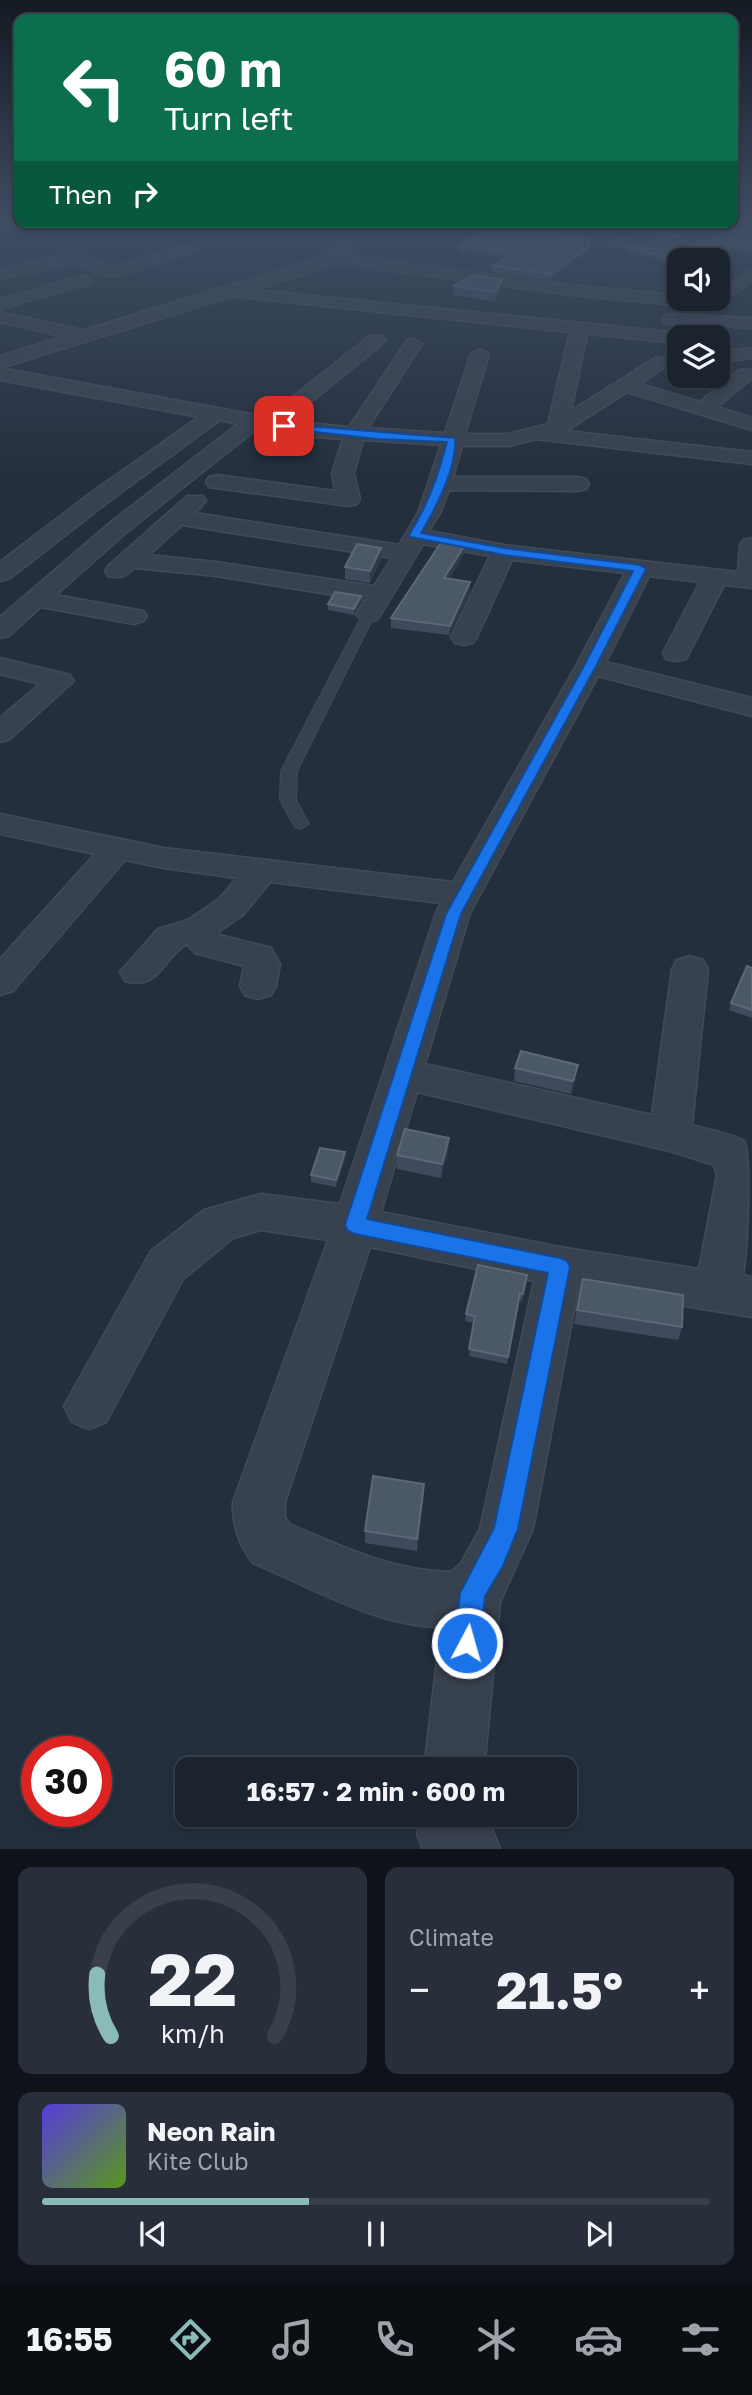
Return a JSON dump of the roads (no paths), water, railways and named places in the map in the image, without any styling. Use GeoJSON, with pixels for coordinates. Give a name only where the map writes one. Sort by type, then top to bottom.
{"type":"FeatureCollection","features":[{"type":"Feature","properties":{"kind":"street"},"geometry":{"type":"LineString","coordinates":[[0,362],[188,304]]}},
{"type":"Feature","properties":{"kind":"street"},"geometry":{"type":"LineString","coordinates":[[347,304],[667,336]]}},
{"type":"Feature","properties":{"kind":"street"},"geometry":{"type":"LineString","coordinates":[[0,317],[84,337]]}},
{"type":"Feature","properties":{"kind":"street"},"geometry":{"type":"LineString","coordinates":[[670,325],[669,320],[674,318],[752,323]]}},
{"type":"Feature","properties":{"kind":"street"},"geometry":{"type":"LineString","coordinates":[[548,431],[580,328]]}},
{"type":"Feature","properties":{"kind":"street"},"geometry":{"type":"LineString","coordinates":[[0,630],[119,527],[270,424],[376,340]]}},
{"type":"Feature","properties":{"kind":"street"},"geometry":{"type":"LineString","coordinates":[[730,342],[752,345]]}},
{"type":"Feature","properties":{"kind":"street"},"geometry":{"type":"LineString","coordinates":[[217,482],[349,499],[342,475],[354,434],[396,374],[413,344]]}},
{"type":"Feature","properties":{"kind":"street"},"geometry":{"type":"LineString","coordinates":[[730,356],[752,353]]}},
{"type":"Feature","properties":{"kind":"street"},"geometry":{"type":"LineString","coordinates":[[239,464],[123,566],[216,569],[375,604],[429,513],[480,354]]}},
{"type":"Feature","properties":{"kind":"street"},"geometry":{"type":"LineString","coordinates":[[0,374],[270,424],[354,434],[452,440],[509,440],[548,431],[667,363]]}},
{"type":"Feature","properties":{"kind":"street"},"geometry":{"type":"LineString","coordinates":[[703,409],[746,374]]}},
{"type":"Feature","properties":{"kind":"street"},"geometry":{"type":"LineString","coordinates":[[625,385],[752,424]]}},
{"type":"Feature","properties":{"kind":"street"},"geometry":{"type":"LineString","coordinates":[[0,574],[100,497],[216,414]]}},
{"type":"Feature","properties":{"kind":"street"},"geometry":{"type":"LineString","coordinates":[[260,446],[270,424]]}},
{"type":"Feature","properties":{"kind":"street"},"geometry":{"type":"LineString","coordinates":[[548,431],[752,458]]}},
{"type":"Feature","properties":{"kind":"street"},"geometry":{"type":"LineString","coordinates":[[440,483],[578,484]]}},
{"type":"Feature","properties":{"kind":"street"},"geometry":{"type":"LineString","coordinates":[[176,517],[750,581],[752,545]]}},
{"type":"Feature","properties":{"kind":"street"},"geometry":{"type":"LineString","coordinates":[[464,638],[504,552]]}},
{"type":"Feature","properties":{"kind":"street"},"geometry":{"type":"LineString","coordinates":[[472,1593],[451,1601],[405,1597],[272,1544],[262,1533],[258,1522],[260,1502],[355,1225],[453,914],[590,666],[640,569]]}},
{"type":"Feature","properties":{"kind":"street"},"geometry":{"type":"LineString","coordinates":[[676,653],[716,576]]}},
{"type":"Feature","properties":{"kind":"street"},"geometry":{"type":"LineString","coordinates":[[36,599],[134,616]]}},
{"type":"Feature","properties":{"kind":"street"},"geometry":{"type":"LineString","coordinates":[[0,666],[60,681],[0,733]]}},
{"type":"Feature","properties":{"kind":"street"},"geometry":{"type":"LineString","coordinates":[[590,666],[752,706]]}},
{"type":"Feature","properties":{"kind":"street"},"geometry":{"type":"LineString","coordinates":[[0,824],[164,858],[465,895]]}},
{"type":"Feature","properties":{"kind":"street"},"geometry":{"type":"LineString","coordinates":[[0,982],[117,849]]}},
{"type":"Feature","properties":{"kind":"street"},"geometry":{"type":"LineString","coordinates":[[138,972],[171,937],[200,929],[230,907],[262,870]]}},
{"type":"Feature","properties":{"kind":"street"},"geometry":{"type":"LineString","coordinates":[[200,929],[202,940],[208,944],[258,957],[262,964],[258,986]]}},
{"type":"Feature","properties":{"kind":"street"},"geometry":{"type":"LineString","coordinates":[[670,1135],[690,969]]}},
{"type":"Feature","properties":{"kind":"street"},"geometry":{"type":"LineString","coordinates":[[89,1405],[167,1265],[219,1223],[261,1212],[355,1225],[560,1267],[734,1294],[738,1175],[737,1164],[729,1153],[670,1135],[404,1074]]}},
{"type":"Feature","properties":{"kind":"street"},"geometry":{"type":"LineString","coordinates":[[455,1757],[472,1593],[494,1557],[506,1529],[560,1267]]}},
{"type":"Feature","properties":{"kind":"street"},"geometry":{"type":"LineString","coordinates":[[449,1827],[448,1834],[469,1849]]}},
{"type":"Feature","properties":{"kind":"lane"},"geometry":{"type":"LineString","coordinates":[[301,824],[288,800],[289,771],[375,604]]}}]}
